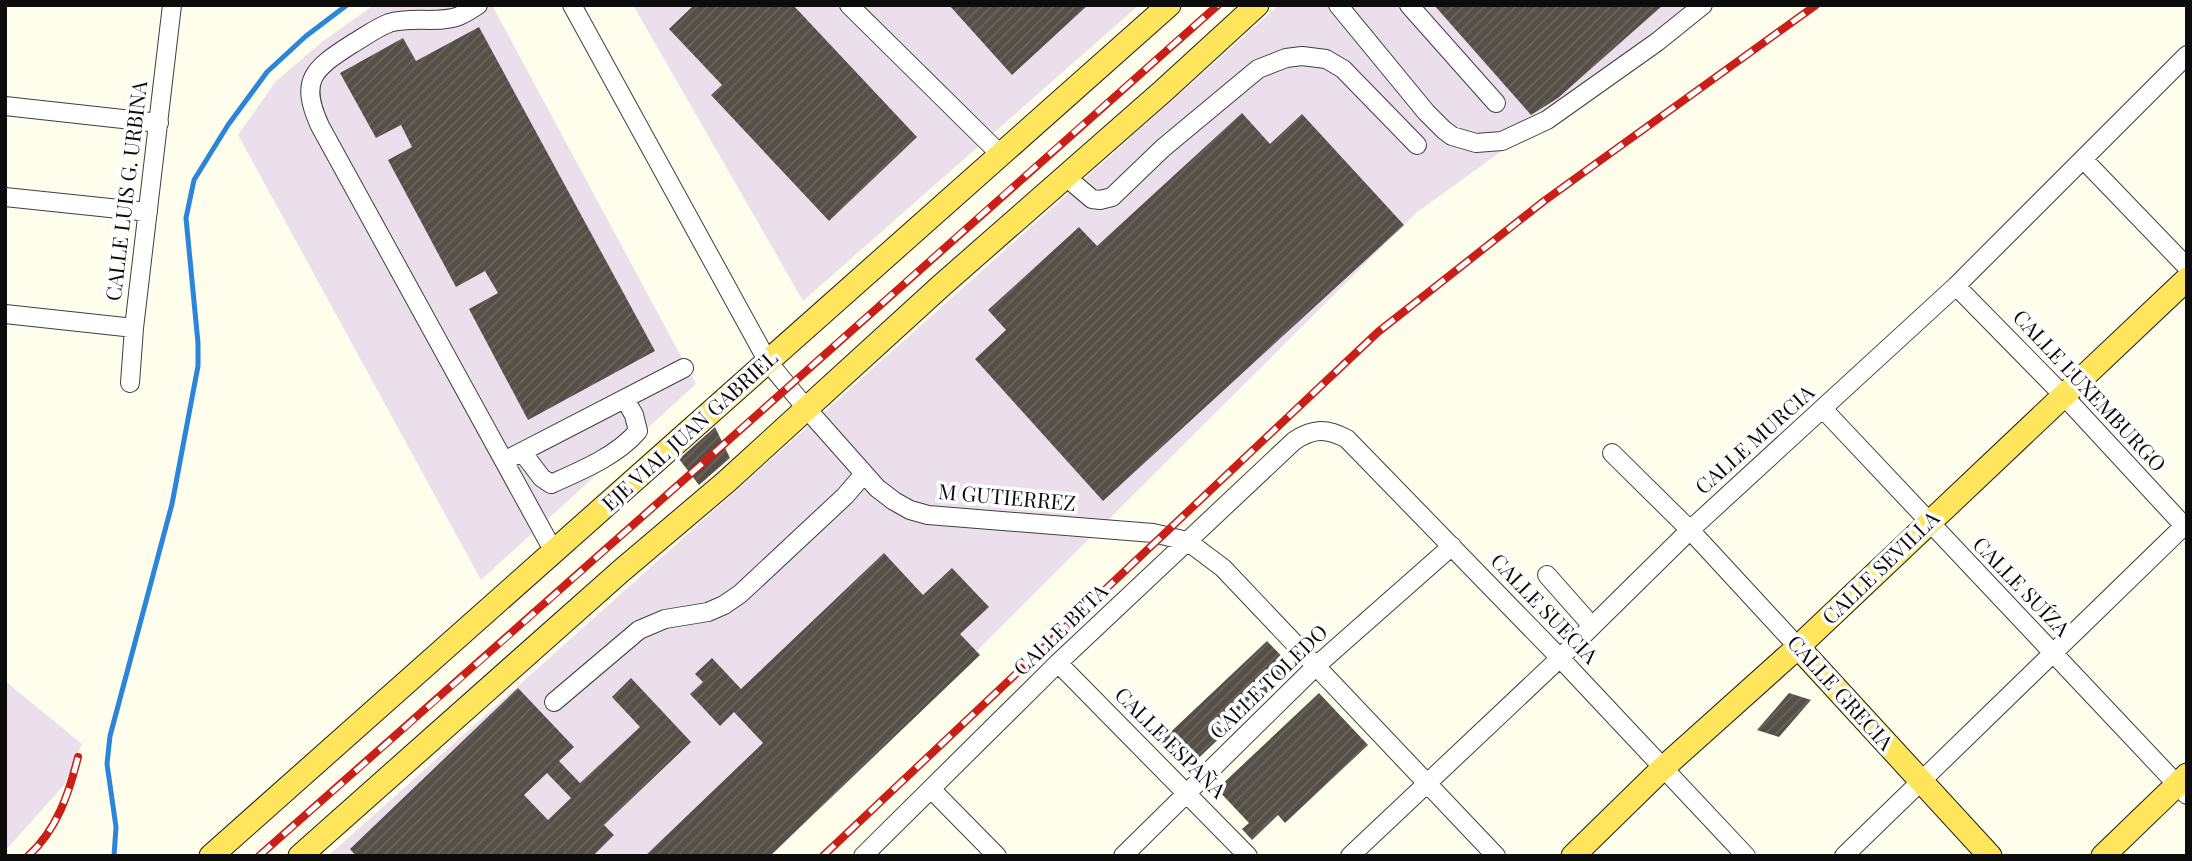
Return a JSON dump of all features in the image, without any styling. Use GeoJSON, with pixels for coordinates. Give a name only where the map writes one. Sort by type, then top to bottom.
{"type":"FeatureCollection","features":[{"type":"Feature","properties":{"kind":"main road","name":"EJE VIAL JUAN GABRIEL"},"geometry":{"type":"LineString","coordinates":[[211,856],[1169,5]]}},
{"type":"Feature","properties":{"kind":"main road"},"geometry":{"type":"LineString","coordinates":[[300,856],[621,571],[726,482],[1257,5]]}},
{"type":"Feature","properties":{"kind":"main road","name":"CALLE SEVILLA"},"geometry":{"type":"LineString","coordinates":[[1573,856],[1663,768],[1798,647],[2187,279]]}},
{"type":"Feature","properties":{"kind":"main road","name":"CALLE GRECIA"},"geometry":{"type":"LineString","coordinates":[[1798,647],[1920,783],[1990,856]]}},
{"type":"Feature","properties":{"kind":"main road"},"geometry":{"type":"LineString","coordinates":[[2103,856],[2183,785]]}},
{"type":"Feature","properties":{"kind":"street","name":"CALLE LUIS G. URBINA"},"geometry":{"type":"LineString","coordinates":[[130,383],[172,5]]}},
{"type":"Feature","properties":{"kind":"street"},"geometry":{"type":"LineString","coordinates":[[478,5],[459,16],[406,20],[390,23],[371,32],[325,61],[315,74],[310,88],[311,106],[554,552]]}},
{"type":"Feature","properties":{"kind":"street","name":"M GUTIERREZ"},"geometry":{"type":"LineString","coordinates":[[572,5],[768,362],[877,488],[910,510],[928,515],[1153,533],[1187,541],[1223,568],[1496,856]]}},
{"type":"Feature","properties":{"kind":"street"},"geometry":{"type":"LineString","coordinates":[[849,5],[1001,155]]}},
{"type":"Feature","properties":{"kind":"street"},"geometry":{"type":"LineString","coordinates":[[1338,5],[1444,130],[1452,136],[1476,143],[1502,141],[1547,120],[1657,42],[1703,5]]}},
{"type":"Feature","properties":{"kind":"street"},"geometry":{"type":"LineString","coordinates":[[1409,5],[1496,103]]}},
{"type":"Feature","properties":{"kind":"street","name":"CALLE MURCIA"},"geometry":{"type":"LineString","coordinates":[[1350,856],[1560,658],[1690,530],[1956,286],[2187,55]]}},
{"type":"Feature","properties":{"kind":"street"},"geometry":{"type":"LineString","coordinates":[[1066,177],[1092,199],[1112,197],[1163,149],[1258,69],[1286,58],[1301,56],[1326,59],[1343,69],[1417,145]]}},
{"type":"Feature","properties":{"kind":"street"},"geometry":{"type":"LineString","coordinates":[[5,106],[159,123]]}},
{"type":"Feature","properties":{"kind":"street"},"geometry":{"type":"LineString","coordinates":[[2083,159],[2187,267]]}},
{"type":"Feature","properties":{"kind":"street"},"geometry":{"type":"LineString","coordinates":[[5,197],[148,212]]}},
{"type":"Feature","properties":{"kind":"street","name":"CALLE LUXEMBURGO"},"geometry":{"type":"LineString","coordinates":[[1956,286],[2186,526]]}},
{"type":"Feature","properties":{"kind":"street"},"geometry":{"type":"LineString","coordinates":[[5,314],[134,328]]}},
{"type":"Feature","properties":{"kind":"street"},"geometry":{"type":"LineString","coordinates":[[504,461],[684,368]]}},
{"type":"Feature","properties":{"kind":"street"},"geometry":{"type":"LineString","coordinates":[[522,452],[542,478],[551,484],[581,471],[630,440],[638,431],[634,415],[625,399]]}},
{"type":"Feature","properties":{"kind":"street","name":"CALLE SUÍZA"},"geometry":{"type":"LineString","coordinates":[[1823,409],[2052,652],[2183,785]]}},
{"type":"Feature","properties":{"kind":"street","name":"CALLE SUECIA"},"geometry":{"type":"LineString","coordinates":[[1294,441],[1307,432],[1318,430],[1336,433],[1347,439],[1560,658],[1746,856]]}},
{"type":"Feature","properties":{"kind":"street","name":"CALLE BETA"},"geometry":{"type":"LineString","coordinates":[[863,856],[1058,663],[1294,441]]}},
{"type":"Feature","properties":{"kind":"street","name":"CALLE GRECIA"},"geometry":{"type":"LineString","coordinates":[[1612,453],[1690,530],[1798,647]]}},
{"type":"Feature","properties":{"kind":"street"},"geometry":{"type":"LineString","coordinates":[[554,702],[639,630],[665,619],[708,612],[740,594],[845,496],[864,474]]}},
{"type":"Feature","properties":{"kind":"street"},"geometry":{"type":"LineString","coordinates":[[1844,856],[2052,652],[2186,526]]}},
{"type":"Feature","properties":{"kind":"street","name":"CALLE TOLEDO"},"geometry":{"type":"LineString","coordinates":[[1123,856],[1316,666],[1452,546]]}},
{"type":"Feature","properties":{"kind":"street"},"geometry":{"type":"LineString","coordinates":[[1547,575],[1592,626]]}},
{"type":"Feature","properties":{"kind":"street","name":"CALLE ESPAÑA"},"geometry":{"type":"LineString","coordinates":[[1058,663],[1248,856]]}},
{"type":"Feature","properties":{"kind":"street"},"geometry":{"type":"LineString","coordinates":[[932,789],[997,856]]}},
{"type":"Feature","properties":{"kind":"shaded area"},"geometry":{"type":"Polygon","coordinates":[[[374,5],[492,5],[696,384],[481,580],[238,135],[276,81],[323,41],[374,5]]]}},
{"type":"Feature","properties":{"kind":"shaded area"},"geometry":{"type":"Polygon","coordinates":[[[633,5],[1139,5],[803,301],[633,5]]]}},
{"type":"Feature","properties":{"kind":"shaded area"},"geometry":{"type":"Polygon","coordinates":[[[1279,5],[1704,5],[1416,213],[771,856],[328,856],[1279,5]]]}},
{"type":"Feature","properties":{"kind":"shaded area"},"geometry":{"type":"Polygon","coordinates":[[[5,681],[82,744],[65,784],[5,851],[5,681]]]}},
{"type":"Feature","properties":{"kind":"building"},"geometry":{"type":"Polygon","coordinates":[[[694,5],[793,5],[917,137],[829,221],[711,95],[722,85],[669,29],[694,5]]]}},
{"type":"Feature","properties":{"kind":"building"},"geometry":{"type":"Polygon","coordinates":[[[949,5],[1088,5],[1012,75],[949,5]]]}},
{"type":"Feature","properties":{"kind":"building"},"geometry":{"type":"Polygon","coordinates":[[[1434,5],[1663,5],[1558,98],[1531,115],[1434,5]]]}},
{"type":"Feature","properties":{"kind":"building"},"geometry":{"type":"Polygon","coordinates":[[[479,27],[655,351],[528,420],[469,309],[498,293],[485,271],[456,287],[388,160],[412,147],[401,125],[376,138],[340,73],[403,38],[416,61],[479,27]]]}},
{"type":"Feature","properties":{"kind":"building"},"geometry":{"type":"Polygon","coordinates":[[[1242,113],[1270,144],[1302,114],[1404,225],[1103,501],[975,359],[1006,330],[988,310],[1079,227],[1097,246],[1242,113]]]}},
{"type":"Feature","properties":{"kind":"building"},"geometry":{"type":"Polygon","coordinates":[[[715,427],[730,458],[699,485],[679,459],[715,427]]]}},
{"type":"Feature","properties":{"kind":"building"},"geometry":{"type":"Polygon","coordinates":[[[884,553],[923,595],[952,568],[989,607],[960,634],[980,655],[770,856],[645,856],[763,743],[734,712],[720,726],[690,694],[703,682],[695,674],[712,658],[741,689],[884,553]]]}},
{"type":"Feature","properties":{"kind":"building"},"geometry":{"type":"Polygon","coordinates":[[[1267,641],[1293,668],[1185,771],[1159,743],[1267,641]]]}},
{"type":"Feature","properties":{"kind":"building"},"geometry":{"type":"Polygon","coordinates":[[[631,678],[691,742],[604,825],[614,835],[593,856],[356,856],[350,849],[518,688],[574,747],[559,761],[580,783],[640,727],[612,697],[631,678]],[[547,773],[524,795],[548,820],[571,798],[547,773]]]}},
{"type":"Feature","properties":{"kind":"building"},"geometry":{"type":"Polygon","coordinates":[[[1319,693],[1368,745],[1285,823],[1278,815],[1252,840],[1242,829],[1249,823],[1217,789],[1319,693]]]}},
{"type":"Feature","properties":{"kind":"building"},"geometry":{"type":"Polygon","coordinates":[[[1789,693],[1811,700],[1779,737],[1757,730],[1789,693]]]}},
{"type":"Feature","properties":{"kind":"waterway"},"geometry":{"type":"LineString","coordinates":[[114,856],[116,827],[107,764],[110,736],[172,504],[198,366],[186,218],[194,180],[228,125],[267,72],[306,36],[347,5]]}},
{"type":"Feature","properties":{"kind":"railway"},"geometry":{"type":"LineString","coordinates":[[259,856],[1218,5]]}},
{"type":"Feature","properties":{"kind":"railway"},"geometry":{"type":"LineString","coordinates":[[823,856],[1378,332],[1544,201],[1816,5]]}},
{"type":"Feature","properties":{"kind":"railway"},"geometry":{"type":"LineString","coordinates":[[28,856],[54,823],[66,797],[78,757]]}}]}
